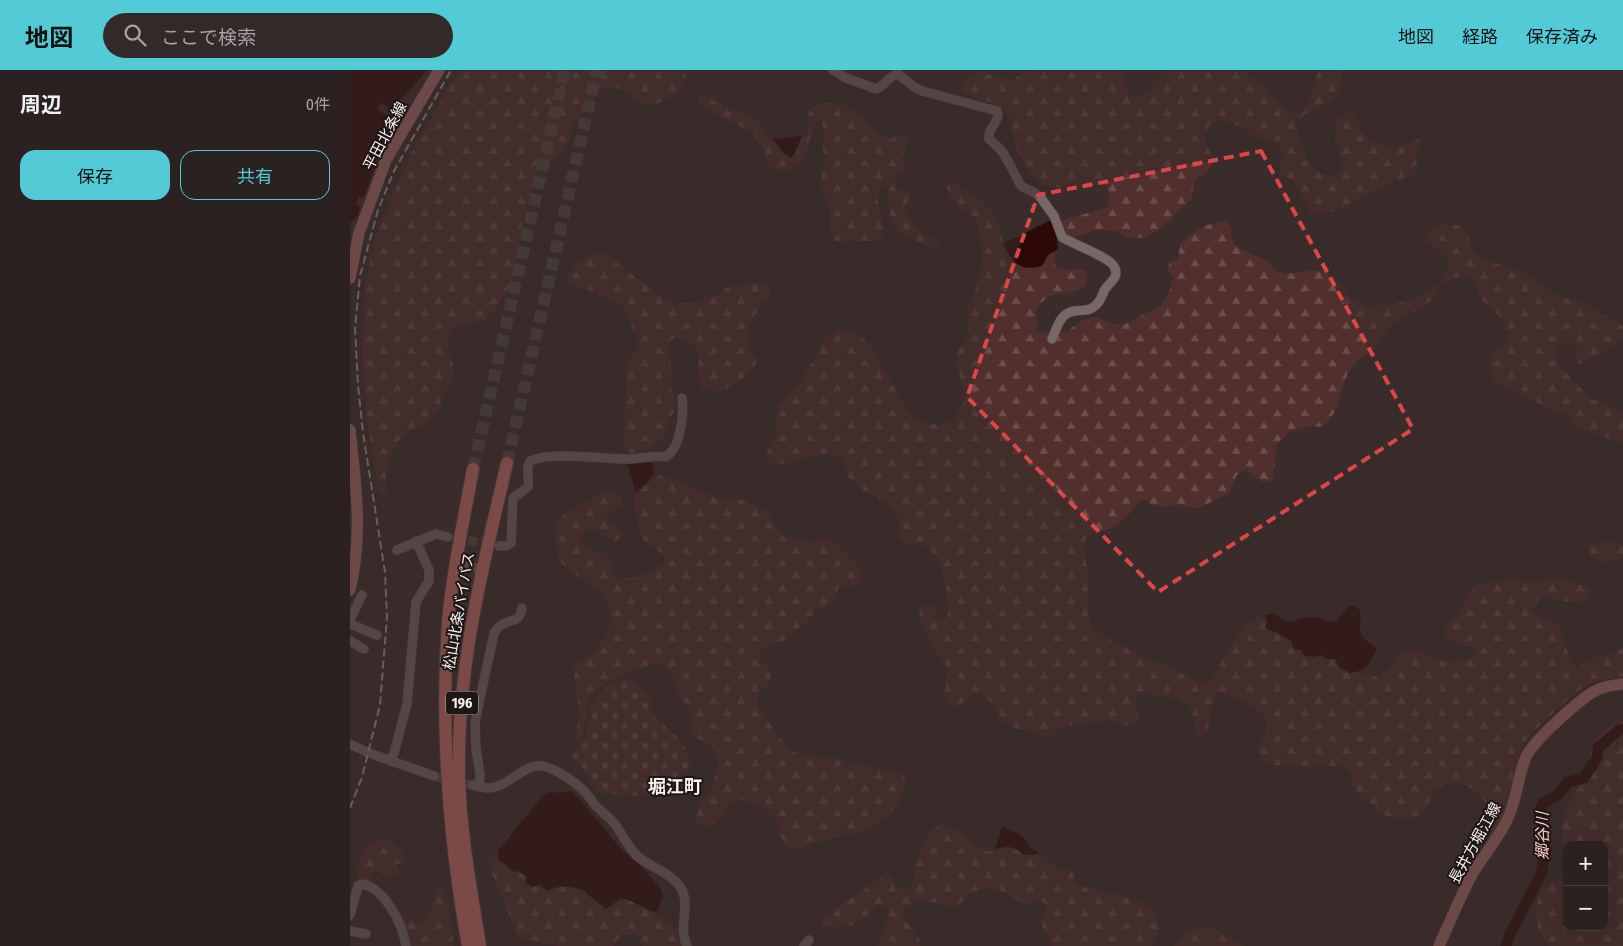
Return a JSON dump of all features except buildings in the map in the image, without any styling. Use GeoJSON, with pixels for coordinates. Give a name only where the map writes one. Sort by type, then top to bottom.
{"type":"FeatureCollection","features":[{"type":"Feature","properties":{"kind":"highway","name":"松山北条バイパス"},"geometry":{"type":"LineString","coordinates":[[480,946],[462,818],[459,773],[460,734],[471,624],[507,463]]}},
{"type":"Feature","properties":{"kind":"highway","name":"松山北条バイパス"},"geometry":{"type":"LineString","coordinates":[[468,946],[450,819],[446,773],[445,700],[448,630],[456,565],[473,469]]}},
{"type":"Feature","properties":{"kind":"main road","name":"平田北条線"},"geometry":{"type":"LineString","coordinates":[[350,278],[359,233],[386,160],[439,70]]}},
{"type":"Feature","properties":{"kind":"main road"},"geometry":{"type":"LineString","coordinates":[[350,430],[353,481],[358,504],[357,545],[352,563],[350,590]]}},
{"type":"Feature","properties":{"kind":"main road","name":"長井方堀江線"},"geometry":{"type":"LineString","coordinates":[[1440,946],[1473,874],[1506,823],[1528,752],[1543,735],[1582,700],[1597,690],[1623,684]]}},
{"type":"Feature","properties":{"kind":"street"},"geometry":{"type":"LineString","coordinates":[[833,70],[846,78],[876,89],[882,87],[892,75],[898,74],[922,92],[994,110],[998,114],[998,120],[989,132],[989,139],[1004,154],[1021,186],[1041,198],[1054,216],[1062,237],[1112,263],[1114,267],[1112,284],[1106,289],[1100,301],[1093,308],[1074,310],[1062,316],[1052,339]]}},
{"type":"Feature","properties":{"kind":"street"},"geometry":{"type":"LineString","coordinates":[[499,546],[506,546],[511,543],[513,498],[528,487],[528,467],[530,461],[554,457],[627,459],[654,456],[665,457],[672,452],[682,425],[682,398]]}},
{"type":"Feature","properties":{"kind":"street"},"geometry":{"type":"LineString","coordinates":[[397,550],[436,534],[448,537]]}},
{"type":"Feature","properties":{"kind":"street"},"geometry":{"type":"LineString","coordinates":[[390,761],[394,753],[407,704],[416,602],[429,581],[428,570],[416,541]]}},
{"type":"Feature","properties":{"kind":"street"},"geometry":{"type":"LineString","coordinates":[[456,565],[482,570]]}},
{"type":"Feature","properties":{"kind":"street"},"geometry":{"type":"LineString","coordinates":[[350,620],[362,595]]}},
{"type":"Feature","properties":{"kind":"street"},"geometry":{"type":"LineString","coordinates":[[522,608],[517,619],[499,626],[494,633],[475,722],[480,775],[476,786],[488,788],[498,786],[535,766],[547,767],[568,778],[586,793],[613,822],[638,856],[679,885],[684,899],[683,934],[687,946]]}},
{"type":"Feature","properties":{"kind":"street"},"geometry":{"type":"LineString","coordinates":[[350,624],[376,635]]}},
{"type":"Feature","properties":{"kind":"street"},"geometry":{"type":"LineString","coordinates":[[350,641],[364,649]]}},
{"type":"Feature","properties":{"kind":"street"},"geometry":{"type":"LineString","coordinates":[[351,748],[434,776]]}},
{"type":"Feature","properties":{"kind":"street"},"geometry":{"type":"LineString","coordinates":[[350,915],[358,886],[362,884],[368,885],[394,911],[400,922],[406,946]]}},
{"type":"Feature","properties":{"kind":"street"},"geometry":{"type":"LineString","coordinates":[[350,931],[366,934]]}},
{"type":"Feature","properties":{"kind":"highlighted area"},"geometry":{"type":"Polygon","coordinates":[[[1261,151],[1413,429],[1158,592],[967,397],[1038,195],[1261,151]]]}},
{"type":"Feature","properties":{"kind":"green space"},"geometry":{"type":"Polygon","coordinates":[[[460,70],[685,70],[686,77],[679,91],[666,101],[651,105],[638,102],[624,91],[610,86],[601,90],[573,125],[569,140],[562,153],[549,160],[536,172],[522,223],[515,272],[510,286],[495,310],[484,320],[460,323],[453,327],[447,341],[455,373],[441,397],[440,409],[426,425],[410,431],[398,441],[386,475],[387,492],[385,495],[378,491],[368,426],[362,356],[365,289],[375,236],[416,143],[460,70]]]}},
{"type":"Feature","properties":{"kind":"green space"},"geometry":{"type":"Polygon","coordinates":[[[1029,70],[1123,70],[1125,86],[1136,99],[1169,70],[1241,70],[1266,87],[1287,112],[1296,114],[1301,112],[1306,106],[1312,94],[1318,70],[1342,70],[1340,91],[1332,101],[1304,115],[1296,124],[1309,162],[1320,173],[1332,176],[1340,171],[1341,159],[1335,139],[1336,120],[1347,113],[1353,113],[1359,123],[1360,131],[1370,140],[1396,148],[1417,139],[1421,142],[1416,156],[1417,172],[1395,181],[1344,208],[1311,214],[1293,180],[1279,174],[1284,156],[1276,142],[1256,137],[1234,123],[1221,120],[1210,124],[1206,138],[1207,146],[1214,159],[1209,170],[1194,181],[1192,197],[1158,231],[1145,238],[1125,237],[1118,231],[1095,230],[1079,236],[1057,239],[1055,223],[1107,207],[1110,194],[1106,185],[1095,184],[1085,188],[1069,185],[1059,188],[1043,185],[1028,172],[1016,148],[1009,114],[996,104],[971,97],[961,90],[963,81],[983,71],[993,76],[1012,80],[1029,70]]]}},
{"type":"Feature","properties":{"kind":"green space"},"geometry":{"type":"Polygon","coordinates":[[[699,96],[709,98],[721,105],[759,120],[768,139],[773,139],[784,154],[795,154],[802,136],[807,133],[809,110],[825,103],[840,104],[848,107],[883,136],[890,139],[901,134],[907,135],[909,140],[904,152],[906,165],[896,175],[894,182],[898,189],[907,191],[910,197],[904,208],[910,220],[923,233],[941,243],[940,247],[930,247],[897,231],[889,212],[886,186],[881,185],[878,197],[884,237],[876,241],[835,241],[830,234],[830,210],[820,182],[826,161],[822,146],[824,129],[821,122],[815,123],[804,159],[791,171],[771,169],[762,145],[751,132],[699,105],[699,96]]]}},
{"type":"Feature","properties":{"kind":"green space"},"geometry":{"type":"Polygon","coordinates":[[[951,182],[975,196],[991,210],[998,223],[1005,247],[1012,261],[1023,267],[1033,268],[1053,253],[1055,255],[1054,262],[1056,267],[1066,270],[1084,270],[1086,273],[1087,282],[1080,289],[1051,296],[1038,307],[1036,316],[1037,331],[1050,334],[1067,331],[1083,320],[1095,317],[1113,324],[1123,325],[1161,306],[1170,290],[1173,277],[1167,270],[1170,262],[1178,259],[1180,244],[1201,228],[1212,223],[1226,221],[1232,228],[1231,236],[1237,246],[1269,261],[1275,270],[1286,273],[1313,270],[1324,271],[1333,276],[1350,296],[1368,306],[1410,300],[1438,284],[1449,267],[1447,258],[1426,240],[1429,232],[1441,225],[1465,227],[1471,247],[1481,258],[1497,264],[1508,265],[1523,272],[1553,293],[1582,301],[1623,326],[1623,340],[1580,364],[1575,361],[1578,349],[1573,342],[1560,343],[1555,358],[1559,365],[1590,398],[1623,411],[1623,443],[1586,432],[1575,424],[1567,413],[1554,411],[1494,382],[1489,362],[1496,349],[1507,343],[1510,333],[1501,318],[1480,298],[1476,285],[1467,277],[1456,277],[1440,286],[1432,300],[1420,309],[1401,318],[1388,328],[1381,342],[1356,362],[1347,375],[1335,412],[1325,425],[1320,427],[1310,426],[1291,431],[1277,444],[1273,480],[1263,482],[1251,473],[1242,471],[1238,474],[1229,493],[1200,508],[1177,504],[1161,507],[1145,500],[1139,501],[1119,523],[1086,538],[1084,550],[1088,574],[1088,611],[1090,623],[1096,631],[1157,663],[1175,669],[1201,682],[1211,681],[1244,626],[1258,617],[1265,619],[1273,629],[1313,657],[1322,654],[1327,659],[1335,659],[1349,673],[1360,671],[1363,677],[1376,676],[1388,670],[1400,655],[1409,650],[1422,651],[1432,658],[1442,661],[1467,660],[1476,653],[1476,649],[1456,643],[1445,635],[1445,627],[1460,612],[1466,596],[1475,586],[1510,579],[1539,582],[1557,578],[1589,587],[1591,598],[1585,601],[1566,602],[1540,596],[1532,611],[1537,616],[1558,624],[1571,661],[1578,668],[1597,656],[1611,654],[1623,648],[1623,676],[1592,682],[1572,695],[1521,746],[1510,797],[1495,834],[1489,837],[1485,830],[1490,816],[1485,801],[1474,790],[1460,784],[1445,785],[1438,788],[1423,810],[1417,815],[1403,819],[1381,813],[1369,801],[1357,795],[1351,773],[1342,766],[1273,765],[1261,757],[1257,746],[1266,732],[1266,721],[1259,712],[1229,694],[1217,693],[1212,704],[1210,721],[1206,732],[1202,736],[1196,734],[1191,711],[1186,702],[1178,698],[1151,694],[1136,697],[1139,720],[1134,725],[1122,725],[1107,720],[1087,724],[1074,724],[1063,726],[1053,735],[1041,738],[1029,730],[1018,730],[1003,721],[993,705],[982,693],[974,692],[959,707],[947,705],[944,694],[947,668],[929,639],[920,619],[919,609],[926,605],[934,606],[936,614],[940,619],[947,619],[949,608],[939,562],[930,550],[914,543],[904,544],[897,536],[899,524],[896,514],[881,500],[852,481],[845,472],[844,461],[831,453],[819,454],[810,458],[776,465],[767,461],[767,452],[775,437],[777,406],[800,383],[828,335],[839,329],[857,332],[870,345],[905,407],[917,420],[938,425],[954,421],[966,396],[955,365],[957,352],[966,340],[968,329],[967,307],[974,294],[981,272],[982,248],[976,218],[961,209],[953,201],[947,185],[951,182]]]}},
{"type":"Feature","properties":{"kind":"green space"},"geometry":{"type":"Polygon","coordinates":[[[598,252],[611,258],[660,296],[675,304],[697,302],[711,298],[726,288],[742,284],[765,283],[771,288],[770,296],[759,308],[749,326],[749,346],[758,361],[745,376],[734,384],[722,390],[703,389],[698,378],[699,362],[696,346],[676,337],[670,341],[668,352],[672,369],[671,387],[676,401],[674,413],[669,417],[662,440],[649,449],[634,453],[624,451],[623,432],[627,365],[637,349],[637,339],[623,305],[598,293],[570,284],[567,277],[580,261],[598,252]]]}},
{"type":"Feature","properties":{"kind":"green space"},"geometry":{"type":"Polygon","coordinates":[[[660,475],[683,482],[695,490],[716,497],[737,499],[754,504],[768,512],[782,535],[813,542],[820,538],[829,538],[855,562],[863,580],[856,586],[845,585],[839,587],[835,599],[821,608],[786,640],[762,648],[759,657],[769,669],[771,679],[759,693],[757,705],[778,736],[792,750],[802,755],[839,759],[902,774],[907,781],[899,803],[889,815],[877,824],[861,832],[799,848],[787,848],[780,835],[779,823],[758,805],[740,799],[729,805],[717,822],[705,827],[696,822],[698,805],[712,789],[718,762],[716,750],[695,738],[691,729],[693,719],[689,708],[677,692],[676,681],[668,669],[656,663],[622,676],[597,689],[590,699],[582,738],[579,744],[575,742],[579,714],[573,667],[595,651],[612,624],[608,603],[599,590],[559,561],[555,536],[555,520],[607,490],[618,492],[622,499],[622,507],[607,513],[606,518],[619,526],[623,536],[615,541],[590,528],[583,534],[581,540],[588,548],[611,557],[613,566],[611,575],[632,578],[652,571],[664,563],[664,555],[644,540],[638,531],[634,505],[637,494],[641,489],[660,475]]]}},
{"type":"Feature","properties":{"kind":"green space"},"geometry":{"type":"Polygon","coordinates":[[[1601,541],[1615,541],[1623,545],[1623,559],[1603,561],[1594,558],[1588,551],[1589,545],[1601,541]]]}},
{"type":"Feature","properties":{"kind":"green space"},"geometry":{"type":"Polygon","coordinates":[[[631,679],[651,697],[652,715],[682,743],[690,757],[691,765],[658,792],[636,796],[596,793],[586,772],[571,758],[585,735],[592,716],[590,706],[597,698],[597,694],[609,686],[631,679]]]}},
{"type":"Feature","properties":{"kind":"green space"},"geometry":{"type":"Polygon","coordinates":[[[1623,722],[1623,864],[1621,866],[1623,871],[1623,946],[1549,946],[1538,928],[1536,914],[1538,899],[1545,889],[1563,877],[1563,931],[1608,931],[1608,841],[1563,841],[1563,854],[1562,830],[1566,812],[1574,794],[1586,776],[1595,741],[1608,728],[1623,722]]]}},
{"type":"Feature","properties":{"kind":"green space"},"geometry":{"type":"Polygon","coordinates":[[[944,825],[956,829],[972,844],[983,850],[994,851],[1012,847],[1023,855],[1042,855],[1056,867],[1073,872],[1076,883],[1086,888],[1125,896],[1138,901],[1156,915],[1159,928],[1152,946],[1051,946],[1041,922],[1046,911],[1045,904],[1040,900],[1032,904],[1022,904],[1005,893],[992,889],[978,890],[971,893],[957,907],[925,901],[913,903],[905,907],[902,916],[916,933],[920,946],[877,946],[889,915],[886,907],[878,904],[867,916],[857,923],[839,927],[822,924],[823,917],[885,874],[891,875],[897,886],[908,890],[912,888],[919,855],[926,838],[930,831],[937,826],[944,825]]]}},
{"type":"Feature","properties":{"kind":"green space"},"geometry":{"type":"Polygon","coordinates":[[[384,839],[394,844],[407,858],[404,864],[397,864],[395,866],[399,872],[396,877],[387,876],[376,869],[369,876],[380,889],[360,880],[357,866],[362,854],[371,844],[384,839]]]}},
{"type":"Feature","properties":{"kind":"green space"},"geometry":{"type":"Polygon","coordinates":[[[494,854],[512,871],[520,872],[540,885],[566,886],[585,890],[606,909],[623,899],[633,902],[671,925],[677,932],[682,946],[643,946],[637,936],[628,933],[618,939],[613,946],[557,946],[539,941],[519,939],[488,864],[490,857],[494,854]]]}},
{"type":"Feature","properties":{"kind":"green space"},"geometry":{"type":"Polygon","coordinates":[[[443,888],[446,892],[454,946],[408,946],[402,922],[410,918],[417,922],[426,920],[431,909],[435,890],[443,888]]]}},
{"type":"Feature","properties":{"kind":"green space"},"geometry":{"type":"Polygon","coordinates":[[[1198,927],[1217,931],[1244,946],[1173,946],[1187,932],[1198,927]]]}},
{"type":"Feature","properties":{"kind":"shaded area"},"geometry":{"type":"Polygon","coordinates":[[[350,70],[427,70],[390,109],[383,103],[378,106],[378,110],[398,123],[378,159],[364,197],[359,197],[355,204],[360,208],[358,215],[350,223],[350,70]]]}},
{"type":"Feature","properties":{"kind":"shaded area"},"geometry":{"type":"Polygon","coordinates":[[[802,136],[795,154],[791,158],[784,154],[773,139],[802,136]]]}},
{"type":"Feature","properties":{"kind":"shaded area"},"geometry":{"type":"Polygon","coordinates":[[[1049,221],[1055,223],[1058,249],[1048,255],[1042,266],[1027,268],[1017,264],[1003,244],[1049,221]]]}},
{"type":"Feature","properties":{"kind":"shaded area"},"geometry":{"type":"Polygon","coordinates":[[[646,460],[652,463],[654,472],[649,481],[636,493],[627,463],[646,460]]]}},
{"type":"Feature","properties":{"kind":"shaded area"},"geometry":{"type":"Polygon","coordinates":[[[1350,606],[1355,606],[1360,611],[1361,634],[1377,649],[1370,663],[1365,668],[1356,672],[1350,673],[1339,667],[1335,659],[1327,659],[1322,655],[1304,656],[1301,650],[1294,649],[1291,641],[1265,627],[1267,622],[1265,615],[1274,613],[1280,618],[1290,621],[1315,617],[1335,622],[1350,606]]]}},
{"type":"Feature","properties":{"kind":"shaded area"},"geometry":{"type":"Polygon","coordinates":[[[572,791],[578,797],[622,850],[640,865],[661,889],[663,896],[658,910],[654,912],[626,899],[620,899],[606,909],[584,890],[561,887],[547,891],[540,885],[532,887],[525,882],[527,877],[520,872],[512,871],[498,859],[498,851],[540,799],[549,792],[562,793],[572,791]]]}},
{"type":"Feature","properties":{"kind":"shaded area"},"geometry":{"type":"Polygon","coordinates":[[[1002,826],[1024,838],[1029,846],[1038,854],[1023,855],[1010,847],[995,850],[1002,826]]]}},
{"type":"Feature","properties":{"kind":"waterway","name":"郷谷川"},"geometry":{"type":"LineString","coordinates":[[1506,946],[1509,936],[1541,874],[1545,854],[1539,812],[1543,803],[1558,795],[1568,782],[1584,778],[1597,758],[1598,748],[1619,730],[1623,729]]}},
{"type":"Feature","properties":{"kind":"tunnel"},"geometry":{"type":"LineString","coordinates":[[473,469],[565,70]]}},
{"type":"Feature","properties":{"kind":"tunnel"},"geometry":{"type":"LineString","coordinates":[[507,463],[597,70]]}},
{"type":"Feature","properties":{"kind":"tunnel"},"geometry":{"type":"LineString","coordinates":[[455,538],[494,545]]}},
{"type":"Feature","properties":{"kind":"tunnel"},"geometry":{"type":"LineString","coordinates":[[434,776],[472,785]]}},
{"type":"Feature","properties":{"kind":"railway"},"geometry":{"type":"LineString","coordinates":[[350,808],[362,777],[380,705],[387,617],[385,572],[363,433],[358,385],[355,328],[360,276],[378,210],[394,171],[451,70]]}},
{"type":"Feature","properties":{"kind":"district","name":"堀江町"},"geometry":{"type":"Point","coordinates":[675,787]}}]}
